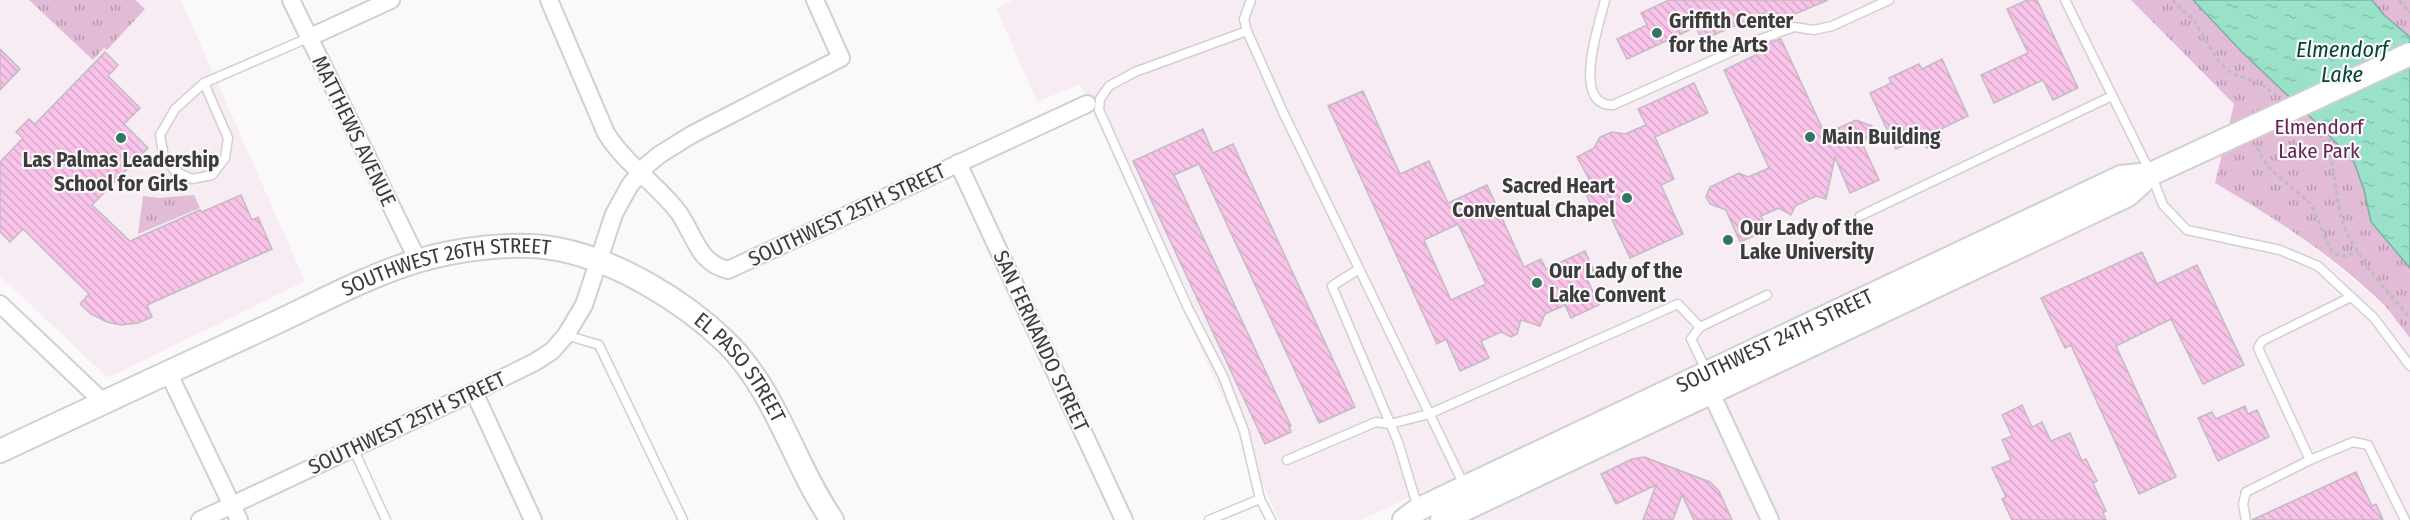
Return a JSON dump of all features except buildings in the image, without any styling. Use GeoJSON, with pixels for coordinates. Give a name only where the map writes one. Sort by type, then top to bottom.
{"type":"FeatureCollection","features":[{"type":"Feature","properties":{"kind":"main road","name":"SOUTHWEST 24TH STREET"},"geometry":{"type":"LineString","coordinates":[[1442,520],[1706,380],[2121,177],[2151,174],[2280,106],[2410,54]]}},
{"type":"Feature","properties":{"kind":"main road","name":"SOUTHWEST 26TH STREET"},"geometry":{"type":"LineString","coordinates":[[0,451],[168,372],[375,278],[418,261],[464,251],[514,247],[555,249],[599,260]]}},
{"type":"Feature","properties":{"kind":"main road","name":"EL PASO STREET"},"geometry":{"type":"LineString","coordinates":[[599,260],[676,303],[729,345],[757,380],[781,420],[821,504],[832,520]]}},
{"type":"Feature","properties":{"kind":"main road","name":"SOUTHWEST 24TH STREET"},"geometry":{"type":"LineString","coordinates":[[1415,516],[1465,488],[1706,380]]}},
{"type":"Feature","properties":{"kind":"street","name":"MATTHEWS AVENUE"},"geometry":{"type":"LineString","coordinates":[[291,0],[418,261]]}},
{"type":"Feature","properties":{"kind":"street"},"geometry":{"type":"LineString","coordinates":[[308,38],[391,0]]}},
{"type":"Feature","properties":{"kind":"street"},"geometry":{"type":"LineString","coordinates":[[549,0],[606,133],[615,147],[641,173]]}},
{"type":"Feature","properties":{"kind":"street"},"geometry":{"type":"LineString","coordinates":[[599,260],[614,214],[630,185],[659,155],[691,135],[841,58],[814,0]]}},
{"type":"Feature","properties":{"kind":"street","name":"SOUTHWEST 25TH STREET"},"geometry":{"type":"LineString","coordinates":[[641,173],[679,213],[703,257],[713,265],[729,270],[1094,102]]}},
{"type":"Feature","properties":{"kind":"street","name":"SAN FERNANDO STREET"},"geometry":{"type":"LineString","coordinates":[[958,163],[1124,520]]}},
{"type":"Feature","properties":{"kind":"street","name":"SOUTHWEST 25TH STREET"},"geometry":{"type":"LineString","coordinates":[[200,520],[235,512],[353,448],[474,392],[535,362],[552,351],[566,335],[584,304],[599,260]]}},
{"type":"Feature","properties":{"kind":"street"},"geometry":{"type":"LineString","coordinates":[[0,304],[104,402]]}},
{"type":"Feature","properties":{"kind":"street"},"geometry":{"type":"LineString","coordinates":[[168,372],[235,512]]}},
{"type":"Feature","properties":{"kind":"street"},"geometry":{"type":"LineString","coordinates":[[1706,380],[1770,520]]}},
{"type":"Feature","properties":{"kind":"street"},"geometry":{"type":"LineString","coordinates":[[474,392],[533,520]]}},
{"type":"Feature","properties":{"kind":"lane"},"geometry":{"type":"LineString","coordinates":[[1251,0],[1244,18],[1247,31],[1283,112],[1465,488]]}},
{"type":"Feature","properties":{"kind":"lane"},"geometry":{"type":"LineString","coordinates":[[1605,0],[1590,66],[1593,95],[1605,105],[1613,105],[1753,42],[1794,27],[1814,30],[1832,26],[1889,0]]}},
{"type":"Feature","properties":{"kind":"lane"},"geometry":{"type":"LineString","coordinates":[[2065,0],[2151,174],[2163,206],[2187,230],[2280,250],[2318,266],[2374,318],[2410,366]]}},
{"type":"Feature","properties":{"kind":"lane"},"geometry":{"type":"LineString","coordinates":[[1247,31],[1135,72],[1109,86],[1094,102],[1188,308],[1223,376],[1244,431],[1260,499],[1271,520]]}},
{"type":"Feature","properties":{"kind":"lane"},"geometry":{"type":"LineString","coordinates":[[204,83],[228,138],[225,158],[212,175],[192,179],[175,171],[164,157],[160,135],[175,109],[204,83],[308,38]]}},
{"type":"Feature","properties":{"kind":"lane"},"geometry":{"type":"LineString","coordinates":[[1860,216],[2112,96]]}},
{"type":"Feature","properties":{"kind":"lane"},"geometry":{"type":"LineString","coordinates":[[1359,269],[1332,286],[1398,442],[1415,516]]}},
{"type":"Feature","properties":{"kind":"lane"},"geometry":{"type":"LineString","coordinates":[[1706,380],[1691,339],[1700,327],[1767,295]]}},
{"type":"Feature","properties":{"kind":"lane"},"geometry":{"type":"LineString","coordinates":[[2310,460],[2258,348],[2262,341],[2352,297]]}},
{"type":"Feature","properties":{"kind":"lane"},"geometry":{"type":"LineString","coordinates":[[1287,460],[1376,422],[1390,424],[1429,414],[1678,304],[1700,327]]}},
{"type":"Feature","properties":{"kind":"lane"},"geometry":{"type":"LineString","coordinates":[[566,335],[598,345],[683,520]]}},
{"type":"Feature","properties":{"kind":"lane"},"geometry":{"type":"LineString","coordinates":[[2246,520],[2243,504],[2246,492],[2310,460],[2353,442],[2368,445],[2405,520]]}},
{"type":"Feature","properties":{"kind":"lane"},"geometry":{"type":"LineString","coordinates":[[353,448],[386,520]]}},
{"type":"Feature","properties":{"kind":"lane"},"geometry":{"type":"LineString","coordinates":[[1209,520],[1260,499]]}},
{"type":"Feature","properties":{"kind":"path"},"geometry":{"type":"LineString","coordinates":[[2172,0],[2193,19],[2219,62],[2232,73],[2261,84],[2280,106]]}},
{"type":"Feature","properties":{"kind":"path"},"geometry":{"type":"LineString","coordinates":[[2399,0],[2410,13]]}},
{"type":"Feature","properties":{"kind":"path"},"geometry":{"type":"LineString","coordinates":[[2306,121],[2318,130],[2327,145],[2336,201],[2348,235],[2358,252],[2410,318]]}},
{"type":"Feature","properties":{"kind":"path"},"geometry":{"type":"LineString","coordinates":[[2257,147],[2267,166],[2311,204],[2331,250],[2337,256],[2343,257],[2358,252]]}},
{"type":"Feature","properties":{"kind":"shaded area","name":"Las Palmas Leadership School for Girls"},"geometry":{"type":"Polygon","coordinates":[[[0,0],[181,0],[305,281],[108,378],[0,276],[0,0]]]}},
{"type":"Feature","properties":{"kind":"shaded area","name":"Our Lady of the Lake University"},"geometry":{"type":"Polygon","coordinates":[[[1013,0],[2131,0],[2234,104],[2215,183],[2277,219],[2333,262],[2384,306],[2410,338],[2410,520],[1445,520],[1430,488],[1361,520],[1279,520],[1080,84],[1037,102],[996,8],[1013,0]]]}},
{"type":"Feature","properties":{"kind":"green space"},"geometry":{"type":"Polygon","coordinates":[[[29,0],[135,0],[145,9],[107,50],[104,48],[93,60],[29,0]]]}},
{"type":"Feature","properties":{"kind":"green space","name":"Elmendorf Lake Park"},"geometry":{"type":"Polygon","coordinates":[[[2131,0],[2410,0],[2410,338],[2384,305],[2345,270],[2282,224],[2215,183],[2234,104],[2131,0]]]}},
{"type":"Feature","properties":{"kind":"green space"},"geometry":{"type":"Polygon","coordinates":[[[194,195],[200,208],[138,234],[143,196],[159,198],[194,195]]]}},
{"type":"Feature","properties":{"kind":"water","name":"Elmendorf Lake"},"geometry":{"type":"Polygon","coordinates":[[[2193,0],[2372,0],[2384,15],[2410,37],[2410,268],[2371,222],[2364,190],[2354,162],[2324,130],[2241,51],[2193,0]]]}},
{"type":"Feature","properties":{"kind":"place","name":"Griffith Center for the Arts"},"geometry":{"type":"Point","coordinates":[1657,33]}},
{"type":"Feature","properties":{"kind":"place","name":"Main Building"},"geometry":{"type":"Point","coordinates":[1810,137]}},
{"type":"Feature","properties":{"kind":"place","name":"Las Palmas Leadership School for Girls"},"geometry":{"type":"Point","coordinates":[121,138]}},
{"type":"Feature","properties":{"kind":"place","name":"Sacred Heart Conventual Chapel"},"geometry":{"type":"Point","coordinates":[1627,198]}},
{"type":"Feature","properties":{"kind":"place","name":"Our Lady of the Lake University"},"geometry":{"type":"Point","coordinates":[1728,240]}},
{"type":"Feature","properties":{"kind":"place","name":"Our Lady of the Lake Convent"},"geometry":{"type":"Point","coordinates":[1537,283]}}]}
